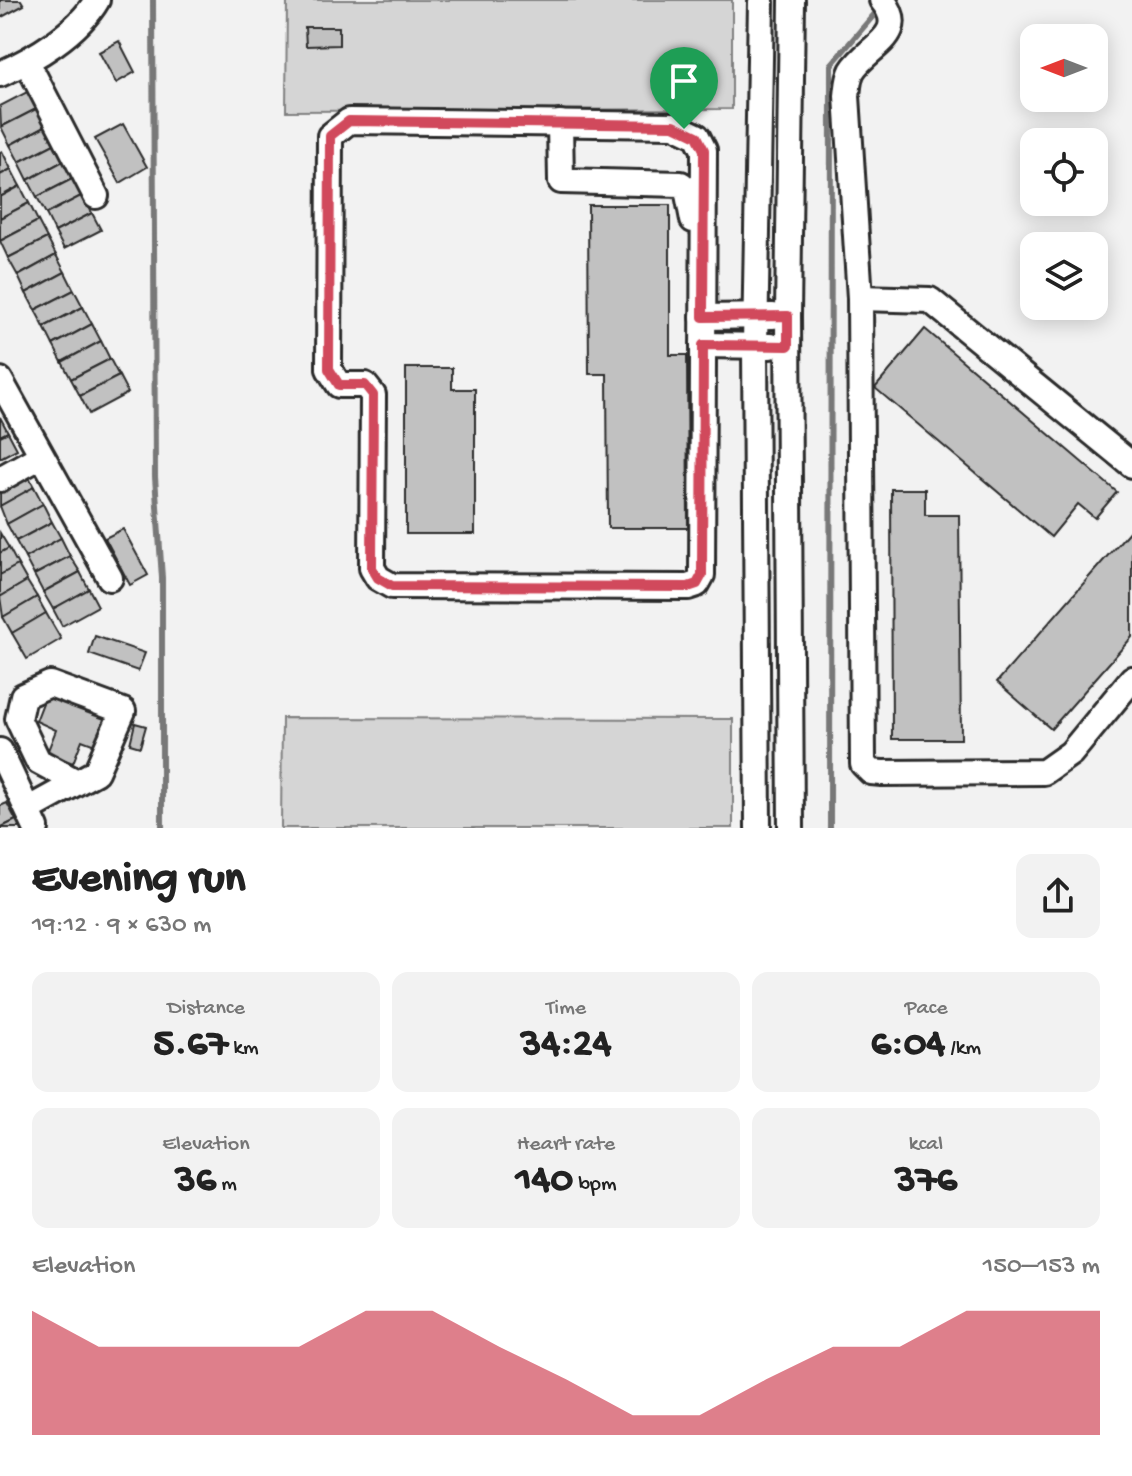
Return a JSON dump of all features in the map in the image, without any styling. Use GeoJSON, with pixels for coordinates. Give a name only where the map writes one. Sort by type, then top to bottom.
{"type":"FeatureCollection","features":[{"type":"Feature","properties":{"kind":"street"},"geometry":{"type":"LineString","coordinates":[[758,828],[755,346],[761,1],[771,6],[792,0],[788,316],[791,828]]}},
{"type":"Feature","properties":{"kind":"street"},"geometry":{"type":"LineString","coordinates":[[886,4],[892,24],[889,33],[853,69],[849,80],[860,298],[863,764],[871,772],[882,773],[1044,772],[1071,753],[1132,679]]}},
{"type":"Feature","properties":{"kind":"street"},"geometry":{"type":"LineString","coordinates":[[0,74],[27,62],[87,6]]}},
{"type":"Feature","properties":{"kind":"street"},"geometry":{"type":"LineString","coordinates":[[27,62],[96,196]]}},
{"type":"Feature","properties":{"kind":"street"},"geometry":{"type":"LineString","coordinates":[[349,121],[560,123],[674,125],[697,136],[704,150],[702,575],[697,584],[688,587],[392,586],[378,578],[372,568],[373,395],[365,385],[339,385],[329,369],[330,136],[349,121]]}},
{"type":"Feature","properties":{"kind":"street"},"geometry":{"type":"LineString","coordinates":[[560,123],[561,181],[681,184],[687,189],[694,224],[704,239]]}},
{"type":"Feature","properties":{"kind":"street"},"geometry":{"type":"LineString","coordinates":[[860,298],[930,300],[1132,465]]}},
{"type":"Feature","properties":{"kind":"street"},"geometry":{"type":"LineString","coordinates":[[703,317],[788,316]]}},
{"type":"Feature","properties":{"kind":"street"},"geometry":{"type":"LineString","coordinates":[[703,345],[788,346]]}},
{"type":"Feature","properties":{"kind":"street"},"geometry":{"type":"LineString","coordinates":[[0,380],[110,578]]}},
{"type":"Feature","properties":{"kind":"street"},"geometry":{"type":"LineString","coordinates":[[0,479],[41,456]]}},
{"type":"Feature","properties":{"kind":"street"},"geometry":{"type":"LineString","coordinates":[[0,751],[32,819],[75,781],[96,772],[123,711],[50,684],[23,696],[18,719],[38,761],[75,781]]}},
{"type":"Feature","properties":{"kind":"shaded area"},"geometry":{"type":"Polygon","coordinates":[[[287,0],[732,0],[732,109],[286,111],[287,0]]]}},
{"type":"Feature","properties":{"kind":"shaded area"},"geometry":{"type":"Polygon","coordinates":[[[282,718],[733,719],[733,828],[281,828],[282,718]]]}},
{"type":"Feature","properties":{"kind":"building"},"geometry":{"type":"Polygon","coordinates":[[[0,0],[21,0],[24,5],[0,18],[0,0]]]}},
{"type":"Feature","properties":{"kind":"building"},"geometry":{"type":"Polygon","coordinates":[[[305,27],[339,27],[339,45],[306,46],[305,27]]]}},
{"type":"Feature","properties":{"kind":"building"},"geometry":{"type":"Polygon","coordinates":[[[119,41],[135,72],[116,83],[99,52],[119,41]]]}},
{"type":"Feature","properties":{"kind":"building"},"geometry":{"type":"Polygon","coordinates":[[[29,91],[38,108],[1,127],[0,106],[29,91]]]}},
{"type":"Feature","properties":{"kind":"building"},"geometry":{"type":"Polygon","coordinates":[[[38,108],[47,125],[10,145],[1,127],[38,108]]]}},
{"type":"Feature","properties":{"kind":"building"},"geometry":{"type":"Polygon","coordinates":[[[123,124],[147,167],[120,183],[95,139],[123,124]]]}},
{"type":"Feature","properties":{"kind":"building"},"geometry":{"type":"Polygon","coordinates":[[[47,125],[56,143],[19,162],[10,145],[47,125]]]}},
{"type":"Feature","properties":{"kind":"building"},"geometry":{"type":"Polygon","coordinates":[[[56,143],[65,160],[28,180],[19,162],[56,143]]]}},
{"type":"Feature","properties":{"kind":"building"},"geometry":{"type":"Polygon","coordinates":[[[0,152],[11,169],[0,175],[0,152]]]}},
{"type":"Feature","properties":{"kind":"building"},"geometry":{"type":"Polygon","coordinates":[[[65,160],[74,178],[37,197],[28,180],[65,160]]]}},
{"type":"Feature","properties":{"kind":"building"},"geometry":{"type":"Polygon","coordinates":[[[11,169],[20,186],[0,197],[0,175],[11,169]]]}},
{"type":"Feature","properties":{"kind":"building"},"geometry":{"type":"Polygon","coordinates":[[[74,178],[83,195],[46,214],[37,197],[74,178]]]}},
{"type":"Feature","properties":{"kind":"building"},"geometry":{"type":"Polygon","coordinates":[[[20,186],[29,203],[0,218],[0,197],[20,186]]]}},
{"type":"Feature","properties":{"kind":"building"},"geometry":{"type":"Polygon","coordinates":[[[83,195],[92,213],[55,232],[46,214],[83,195]]]}},
{"type":"Feature","properties":{"kind":"building"},"geometry":{"type":"Polygon","coordinates":[[[29,203],[38,221],[0,241],[0,218],[29,203]]]}},
{"type":"Feature","properties":{"kind":"building"},"geometry":{"type":"Polygon","coordinates":[[[588,205],[670,205],[670,355],[687,355],[688,528],[608,528],[607,374],[589,374],[588,205]]]}},
{"type":"Feature","properties":{"kind":"building"},"geometry":{"type":"Polygon","coordinates":[[[92,213],[101,230],[64,249],[55,232],[92,213]]]}},
{"type":"Feature","properties":{"kind":"building"},"geometry":{"type":"Polygon","coordinates":[[[38,221],[47,238],[8,258],[0,241],[38,221]]]}},
{"type":"Feature","properties":{"kind":"building"},"geometry":{"type":"Polygon","coordinates":[[[47,238],[56,255],[18,276],[8,258],[47,238]]]}},
{"type":"Feature","properties":{"kind":"building"},"geometry":{"type":"Polygon","coordinates":[[[56,255],[65,272],[26,293],[18,276],[56,255]]]}},
{"type":"Feature","properties":{"kind":"building"},"geometry":{"type":"Polygon","coordinates":[[[65,272],[74,290],[35,310],[26,293],[65,272]]]}},
{"type":"Feature","properties":{"kind":"building"},"geometry":{"type":"Polygon","coordinates":[[[74,290],[83,307],[44,327],[35,310],[74,290]]]}},
{"type":"Feature","properties":{"kind":"building"},"geometry":{"type":"Polygon","coordinates":[[[83,307],[92,324],[53,345],[44,327],[83,307]]]}},
{"type":"Feature","properties":{"kind":"building"},"geometry":{"type":"Polygon","coordinates":[[[92,324],[101,341],[62,362],[53,345],[92,324]]]}},
{"type":"Feature","properties":{"kind":"building"},"geometry":{"type":"Polygon","coordinates":[[[925,329],[1117,492],[1095,518],[1078,504],[1051,537],[875,388],[925,329]]]}},
{"type":"Feature","properties":{"kind":"building"},"geometry":{"type":"Polygon","coordinates":[[[101,341],[110,359],[71,379],[62,362],[101,341]]]}},
{"type":"Feature","properties":{"kind":"building"},"geometry":{"type":"Polygon","coordinates":[[[110,359],[119,376],[80,396],[71,379],[110,359]]]}},
{"type":"Feature","properties":{"kind":"building"},"geometry":{"type":"Polygon","coordinates":[[[406,368],[452,368],[452,389],[475,389],[475,534],[406,534],[406,368]]]}},
{"type":"Feature","properties":{"kind":"building"},"geometry":{"type":"Polygon","coordinates":[[[119,376],[128,393],[89,414],[80,396],[119,376]]]}},
{"type":"Feature","properties":{"kind":"building"},"geometry":{"type":"Polygon","coordinates":[[[0,417],[8,432],[0,436],[0,417]]]}},
{"type":"Feature","properties":{"kind":"building"},"geometry":{"type":"Polygon","coordinates":[[[8,432],[17,449],[0,458],[0,436],[8,432]]]}},
{"type":"Feature","properties":{"kind":"building"},"geometry":{"type":"Polygon","coordinates":[[[25,470],[34,487],[0,506],[0,484],[25,470]]]}},
{"type":"Feature","properties":{"kind":"building"},"geometry":{"type":"Polygon","coordinates":[[[34,487],[43,504],[7,524],[0,506],[34,487]]]}},
{"type":"Feature","properties":{"kind":"building"},"geometry":{"type":"Polygon","coordinates":[[[891,489],[925,489],[925,515],[959,515],[961,739],[892,739],[891,489]]]}},
{"type":"Feature","properties":{"kind":"building"},"geometry":{"type":"Polygon","coordinates":[[[43,504],[52,522],[16,541],[7,524],[43,504]]]}},
{"type":"Feature","properties":{"kind":"building"},"geometry":{"type":"Polygon","coordinates":[[[52,522],[61,538],[25,558],[16,541],[52,522]]]}},
{"type":"Feature","properties":{"kind":"building"},"geometry":{"type":"Polygon","coordinates":[[[1132,528],[1132,637],[1051,729],[997,682],[1132,528]]]}},
{"type":"Feature","properties":{"kind":"building"},"geometry":{"type":"Polygon","coordinates":[[[123,529],[148,575],[130,585],[105,538],[123,529]]]}},
{"type":"Feature","properties":{"kind":"building"},"geometry":{"type":"Polygon","coordinates":[[[0,533],[9,548],[0,553],[0,533]]]}},
{"type":"Feature","properties":{"kind":"building"},"geometry":{"type":"Polygon","coordinates":[[[61,538],[70,556],[34,575],[25,558],[61,538]]]}},
{"type":"Feature","properties":{"kind":"building"},"geometry":{"type":"Polygon","coordinates":[[[9,548],[18,565],[0,575],[0,553],[9,548]]]}},
{"type":"Feature","properties":{"kind":"building"},"geometry":{"type":"Polygon","coordinates":[[[70,556],[80,572],[43,592],[34,575],[70,556]]]}},
{"type":"Feature","properties":{"kind":"building"},"geometry":{"type":"Polygon","coordinates":[[[18,565],[27,581],[0,597],[0,575],[18,565]]]}},
{"type":"Feature","properties":{"kind":"building"},"geometry":{"type":"Polygon","coordinates":[[[80,572],[89,589],[53,609],[43,592],[80,572]]]}},
{"type":"Feature","properties":{"kind":"building"},"geometry":{"type":"Polygon","coordinates":[[[27,581],[37,597],[3,617],[0,597],[27,581]]]}},
{"type":"Feature","properties":{"kind":"building"},"geometry":{"type":"Polygon","coordinates":[[[89,589],[98,606],[62,626],[53,609],[89,589]]]}},
{"type":"Feature","properties":{"kind":"building"},"geometry":{"type":"Polygon","coordinates":[[[37,597],[46,613],[12,633],[3,617],[37,597]]]}},
{"type":"Feature","properties":{"kind":"building"},"geometry":{"type":"Polygon","coordinates":[[[46,613],[61,639],[27,659],[12,633],[46,613]]]}},
{"type":"Feature","properties":{"kind":"building"},"geometry":{"type":"Polygon","coordinates":[[[95,636],[145,653],[138,671],[89,654],[95,636]]]}},
{"type":"Feature","properties":{"kind":"building"},"geometry":{"type":"Polygon","coordinates":[[[48,690],[112,716],[100,747],[82,740],[73,763],[47,753],[56,730],[36,721],[48,690]]]}},
{"type":"Feature","properties":{"kind":"building"},"geometry":{"type":"Polygon","coordinates":[[[135,723],[146,726],[140,747],[130,744],[135,723]]]}},
{"type":"Feature","properties":{"kind":"building"},"geometry":{"type":"Polygon","coordinates":[[[7,803],[16,820],[0,828],[0,806],[7,803]]]}},
{"type":"Feature","properties":{"kind":"building"},"geometry":{"type":"Polygon","coordinates":[[[16,820],[20,828],[0,828],[16,820]]]}},
{"type":"Feature","properties":{"kind":"waterway"},"geometry":{"type":"LineString","coordinates":[[153,0],[155,477],[162,578],[162,828]]}},
{"type":"Feature","properties":{"kind":"waterway"},"geometry":{"type":"LineString","coordinates":[[830,828],[831,65],[879,9]]}},
{"type":"Feature","properties":{"kind":"route"},"geometry":{"type":"LineString","coordinates":[[349,121],[674,125],[684,129],[697,136],[704,150],[703,317],[788,316],[788,346],[703,345],[702,575],[697,584],[688,587],[392,586],[378,578],[372,568],[373,395],[365,385],[339,385],[333,380],[329,369],[330,136],[339,125],[349,121]]}}]}
